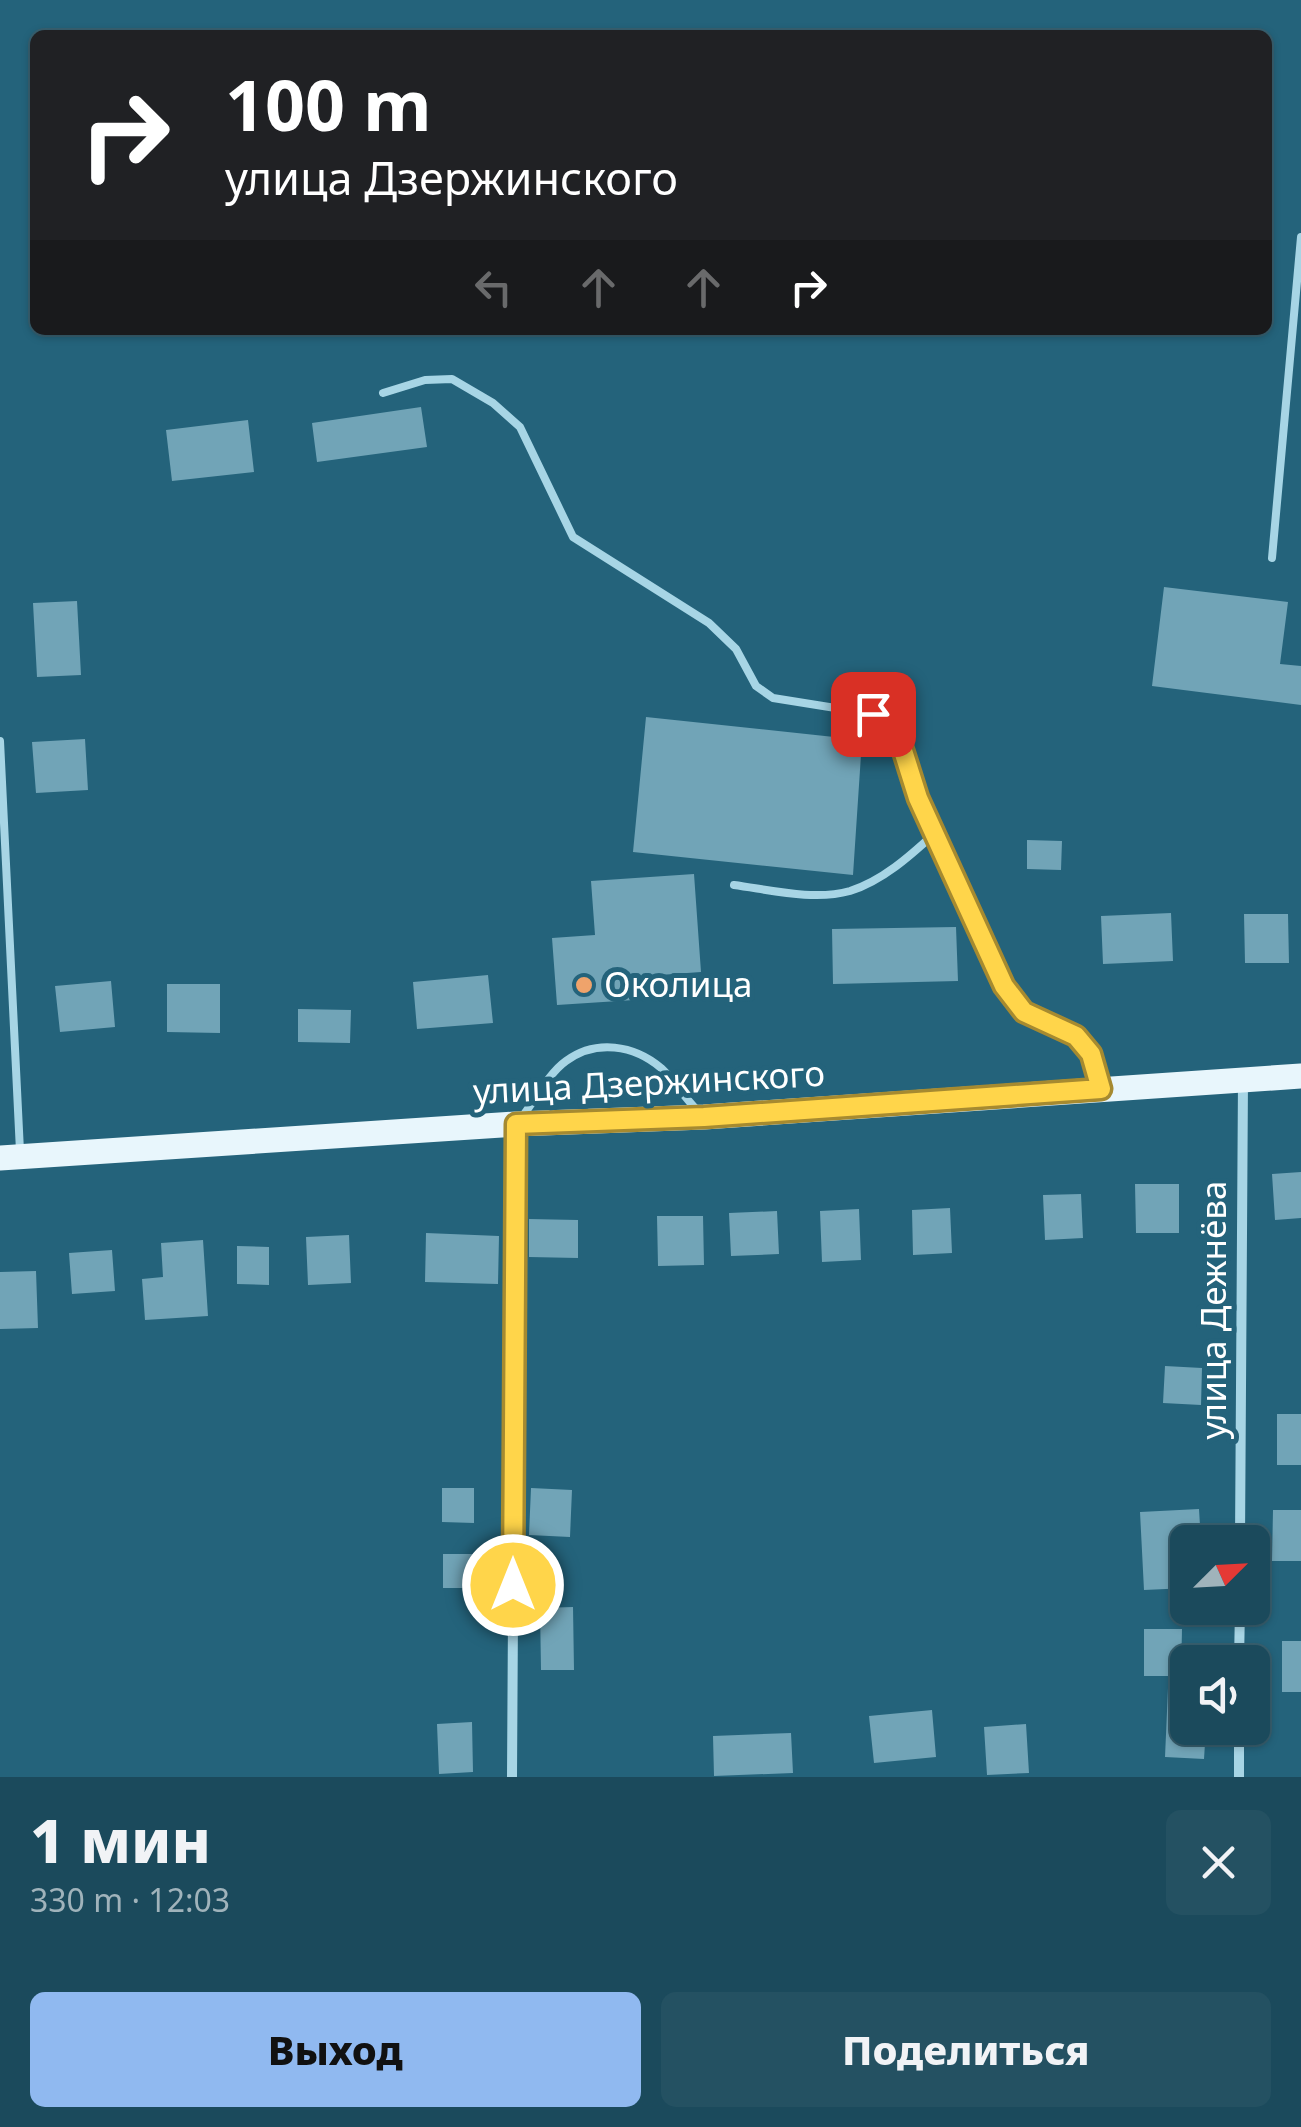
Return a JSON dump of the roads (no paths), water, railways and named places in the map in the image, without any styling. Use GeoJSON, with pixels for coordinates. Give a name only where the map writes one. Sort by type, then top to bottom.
{"type":"FeatureCollection","features":[{"type":"Feature","properties":{"kind":"main road","name":"улица Дзержинского"},"geometry":{"type":"LineString","coordinates":[[10,1157],[516,1124],[704,1117],[1301,1076]]}},
{"type":"Feature","properties":{"kind":"street","name":"улица Дежнёва"},"geometry":{"type":"LineString","coordinates":[[1240,1525],[1242,1078]]}},
{"type":"Feature","properties":{"kind":"street"},"geometry":{"type":"LineString","coordinates":[[512,1777],[516,1124]]}},
{"type":"Feature","properties":{"kind":"street"},"geometry":{"type":"LineString","coordinates":[[1239,1745],[1239,1777]]}},
{"type":"Feature","properties":{"kind":"lane"},"geometry":{"type":"LineString","coordinates":[[1272,558],[1301,237]]}},
{"type":"Feature","properties":{"kind":"lane"},"geometry":{"type":"LineString","coordinates":[[384,393],[425,380],[452,380],[493,403],[520,427],[573,537],[709,623],[736,649],[756,686],[772,698],[873,714],[889,728],[900,741],[934,834],[1004,986],[1024,1012],[1076,1036],[1091,1054],[1101,1089]]}},
{"type":"Feature","properties":{"kind":"lane"},"geometry":{"type":"LineString","coordinates":[[0,741],[10,1157]]}},
{"type":"Feature","properties":{"kind":"lane"},"geometry":{"type":"LineString","coordinates":[[734,885],[807,895],[851,891],[904,862],[934,834]]}},
{"type":"Feature","properties":{"kind":"lane"},"geometry":{"type":"LineString","coordinates":[[516,1124],[564,1062],[590,1049],[615,1047],[636,1050],[663,1069],[704,1117]]}},
{"type":"Feature","properties":{"kind":"place","name":"Околица"},"geometry":{"type":"Point","coordinates":[584,985]}}]}
